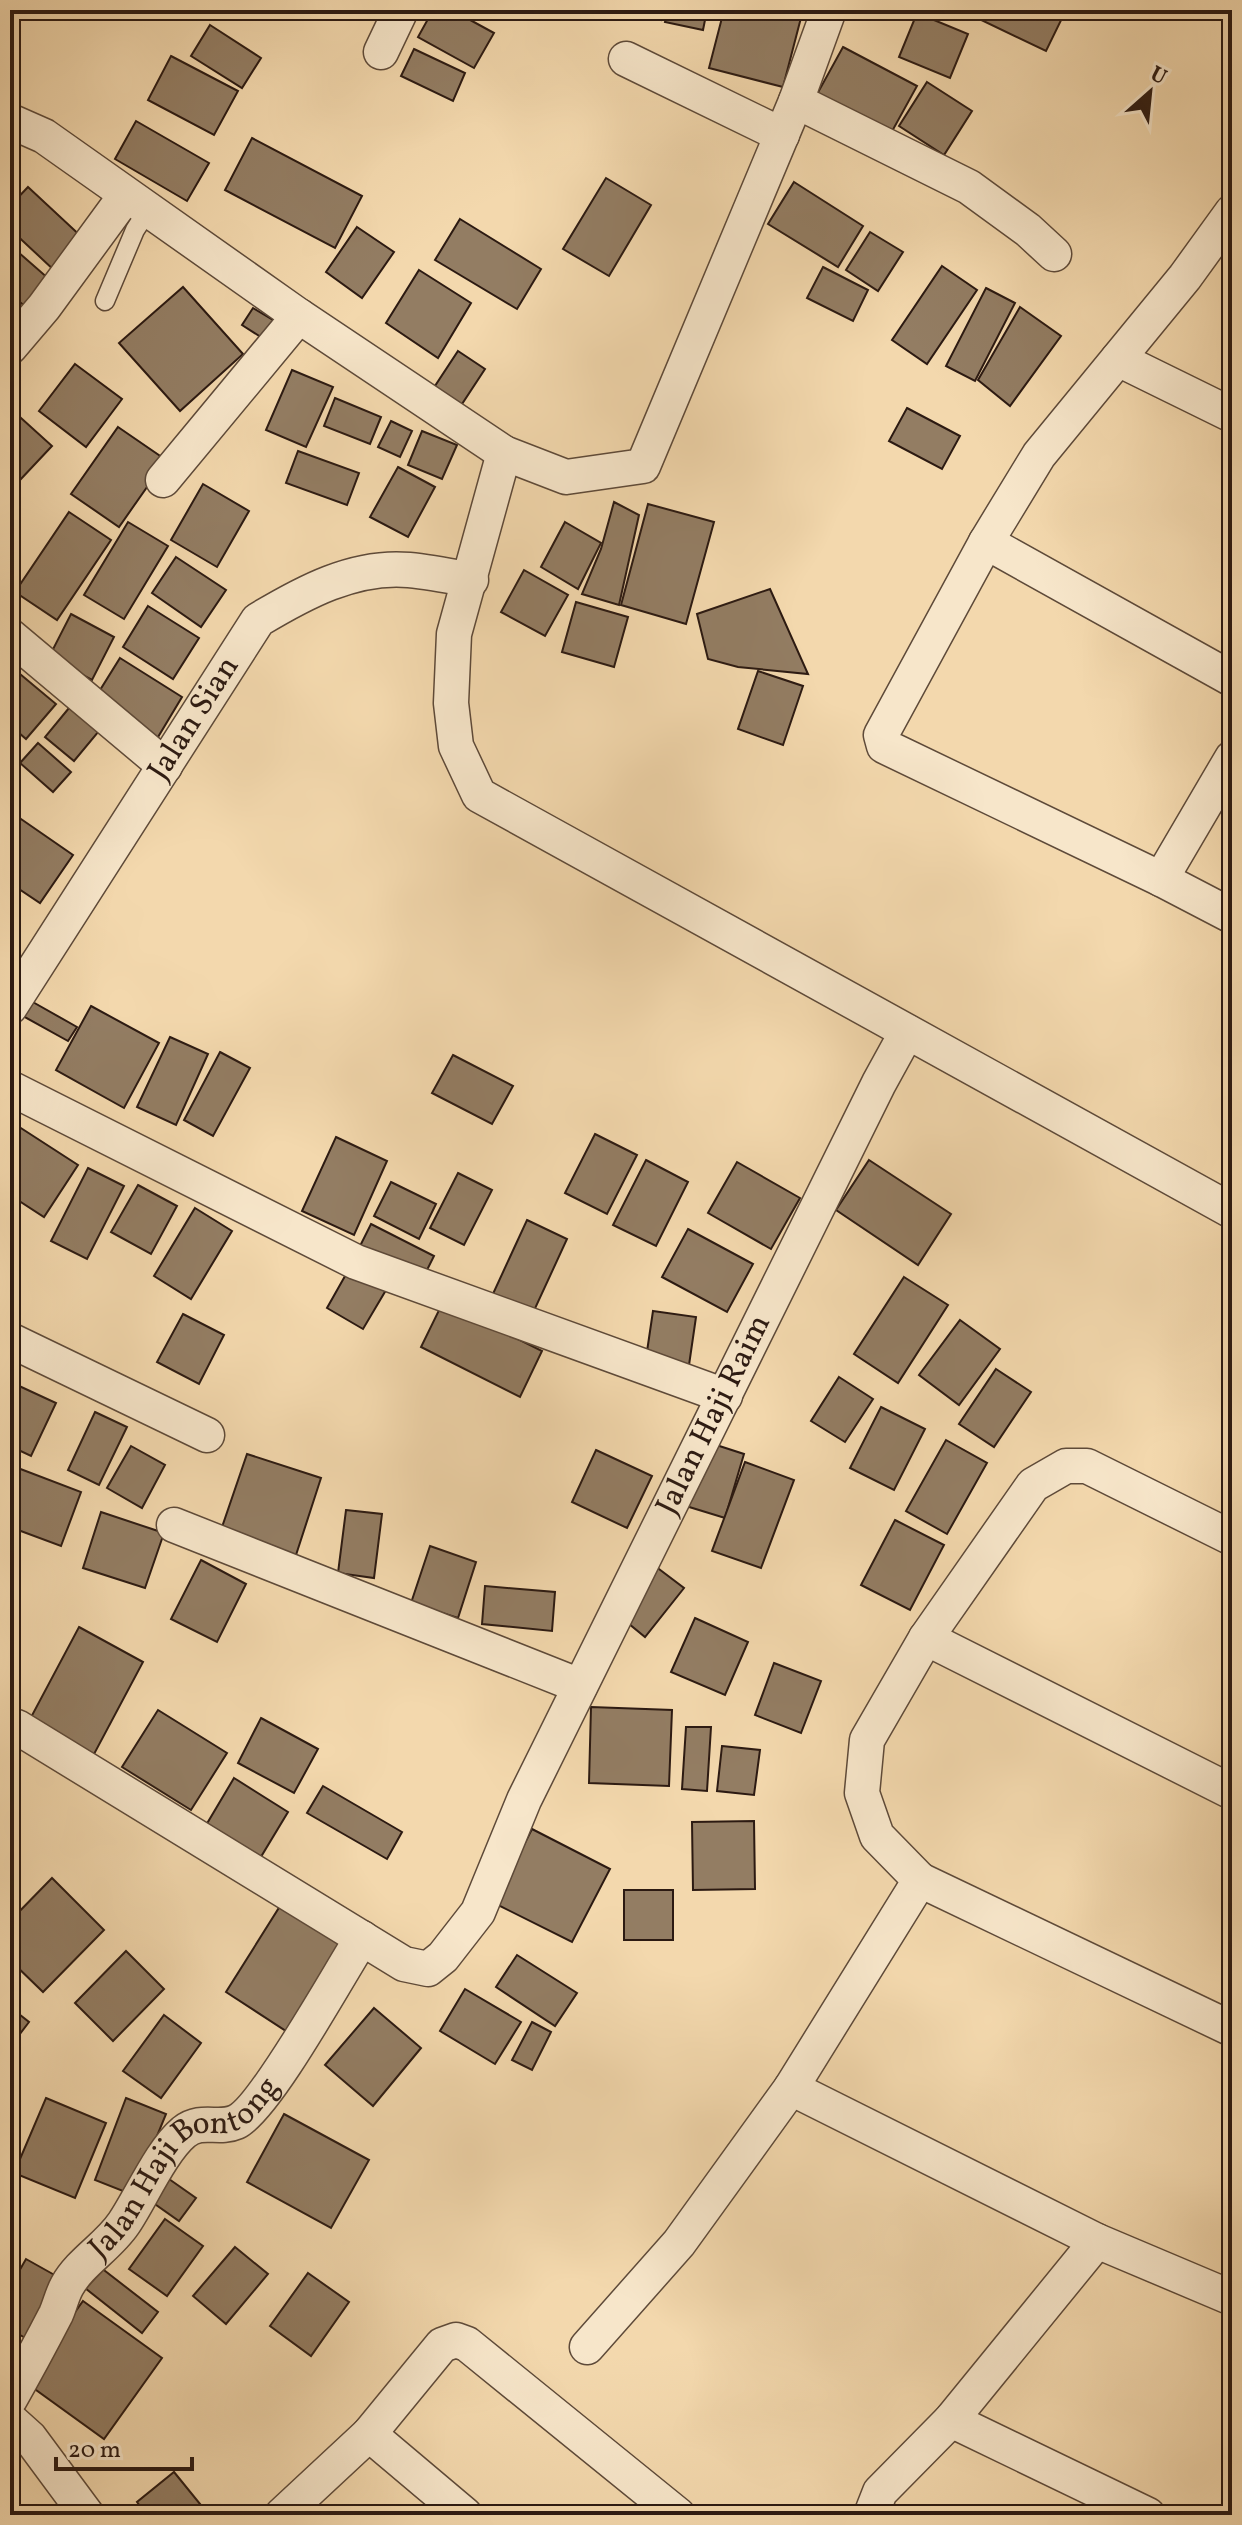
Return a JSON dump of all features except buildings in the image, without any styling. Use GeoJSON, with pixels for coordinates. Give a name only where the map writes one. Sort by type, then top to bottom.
{"type":"FeatureCollection","features":[{"type":"Feature","properties":{"kind":"street"},"geometry":{"type":"LineString","coordinates":[[381,52],[401,10]]}},
{"type":"Feature","properties":{"kind":"street"},"geometry":{"type":"LineString","coordinates":[[10,121],[44,136],[299,316],[504,453],[566,477],[643,466],[796,101],[829,10]]}},
{"type":"Feature","properties":{"kind":"street"},"geometry":{"type":"LineString","coordinates":[[626,59],[782,135]]}},
{"type":"Feature","properties":{"kind":"street"},"geometry":{"type":"LineString","coordinates":[[796,101],[969,187],[1028,230],[1054,254]]}},
{"type":"Feature","properties":{"kind":"street"},"geometry":{"type":"LineString","coordinates":[[10,347],[137,202]]}},
{"type":"Feature","properties":{"kind":"street"},"geometry":{"type":"LineString","coordinates":[[1232,212],[1185,277],[1039,455],[986,542],[881,735],[884,746],[1232,916]]}},
{"type":"Feature","properties":{"kind":"street"},"geometry":{"type":"LineString","coordinates":[[163,480],[299,316]]}},
{"type":"Feature","properties":{"kind":"street"},"geometry":{"type":"LineString","coordinates":[[1118,359],[1232,415]]}},
{"type":"Feature","properties":{"kind":"street"},"geometry":{"type":"LineString","coordinates":[[504,453],[454,634],[451,703],[456,746],[479,795],[1232,1211]]}},
{"type":"Feature","properties":{"kind":"street"},"geometry":{"type":"LineString","coordinates":[[986,542],[1232,679]]}},
{"type":"Feature","properties":{"kind":"street","name":"Jalan Sian"},"geometry":{"type":"LineString","coordinates":[[10,1007],[258,620],[307,591],[366,572],[407,570],[471,580]]}},
{"type":"Feature","properties":{"kind":"street"},"geometry":{"type":"LineString","coordinates":[[10,636],[165,766]]}},
{"type":"Feature","properties":{"kind":"street"},"geometry":{"type":"LineString","coordinates":[[1161,879],[1232,758]]}},
{"type":"Feature","properties":{"kind":"street","name":"Jalan Haji Raim"},"geometry":{"type":"LineString","coordinates":[[362,1938],[404,1964],[428,1969],[443,1957],[478,1912],[524,1800],[907,1032]]}},
{"type":"Feature","properties":{"kind":"street"},"geometry":{"type":"LineString","coordinates":[[10,1088],[356,1262],[725,1396]]}},
{"type":"Feature","properties":{"kind":"street"},"geometry":{"type":"LineString","coordinates":[[10,1340],[207,1435]]}},
{"type":"Feature","properties":{"kind":"street"},"geometry":{"type":"LineString","coordinates":[[1232,1538],[1087,1466],[1066,1466],[1033,1485],[926,1638],[867,1740],[862,1793],[877,1836],[920,1880],[1232,2029]]}},
{"type":"Feature","properties":{"kind":"street"},"geometry":{"type":"LineString","coordinates":[[174,1525],[580,1686]]}},
{"type":"Feature","properties":{"kind":"street"},"geometry":{"type":"LineString","coordinates":[[926,1638],[1232,1792]]}},
{"type":"Feature","properties":{"kind":"street"},"geometry":{"type":"LineString","coordinates":[[10,1727],[17,1727],[362,1938]]}},
{"type":"Feature","properties":{"kind":"street"},"geometry":{"type":"LineString","coordinates":[[587,2347],[679,2243],[791,2088],[920,1880]]}},
{"type":"Feature","properties":{"kind":"street","name":"Jalan Haji Bontong"},"geometry":{"type":"LineString","coordinates":[[10,2399],[37,2352],[67,2286],[122,2227],[170,2148],[184,2132],[200,2123],[235,2123],[254,2108],[362,1938]]}},
{"type":"Feature","properties":{"kind":"street"},"geometry":{"type":"LineString","coordinates":[[791,2088],[1097,2241],[1232,2298]]}},
{"type":"Feature","properties":{"kind":"street"},"geometry":{"type":"LineString","coordinates":[[871,2515],[880,2492],[951,2420],[1097,2241]]}},
{"type":"Feature","properties":{"kind":"street"},"geometry":{"type":"LineString","coordinates":[[282,2515],[369,2434],[442,2345],[456,2340],[467,2344],[678,2515]]}},
{"type":"Feature","properties":{"kind":"street"},"geometry":{"type":"LineString","coordinates":[[10,2420],[30,2438],[87,2515]]}},
{"type":"Feature","properties":{"kind":"street"},"geometry":{"type":"LineString","coordinates":[[951,2420],[1148,2515]]}},
{"type":"Feature","properties":{"kind":"street"},"geometry":{"type":"LineString","coordinates":[[369,2434],[465,2515]]}},
{"type":"Feature","properties":{"kind":"lane"},"geometry":{"type":"LineString","coordinates":[[105,301],[135,230],[137,202]]}}]}
